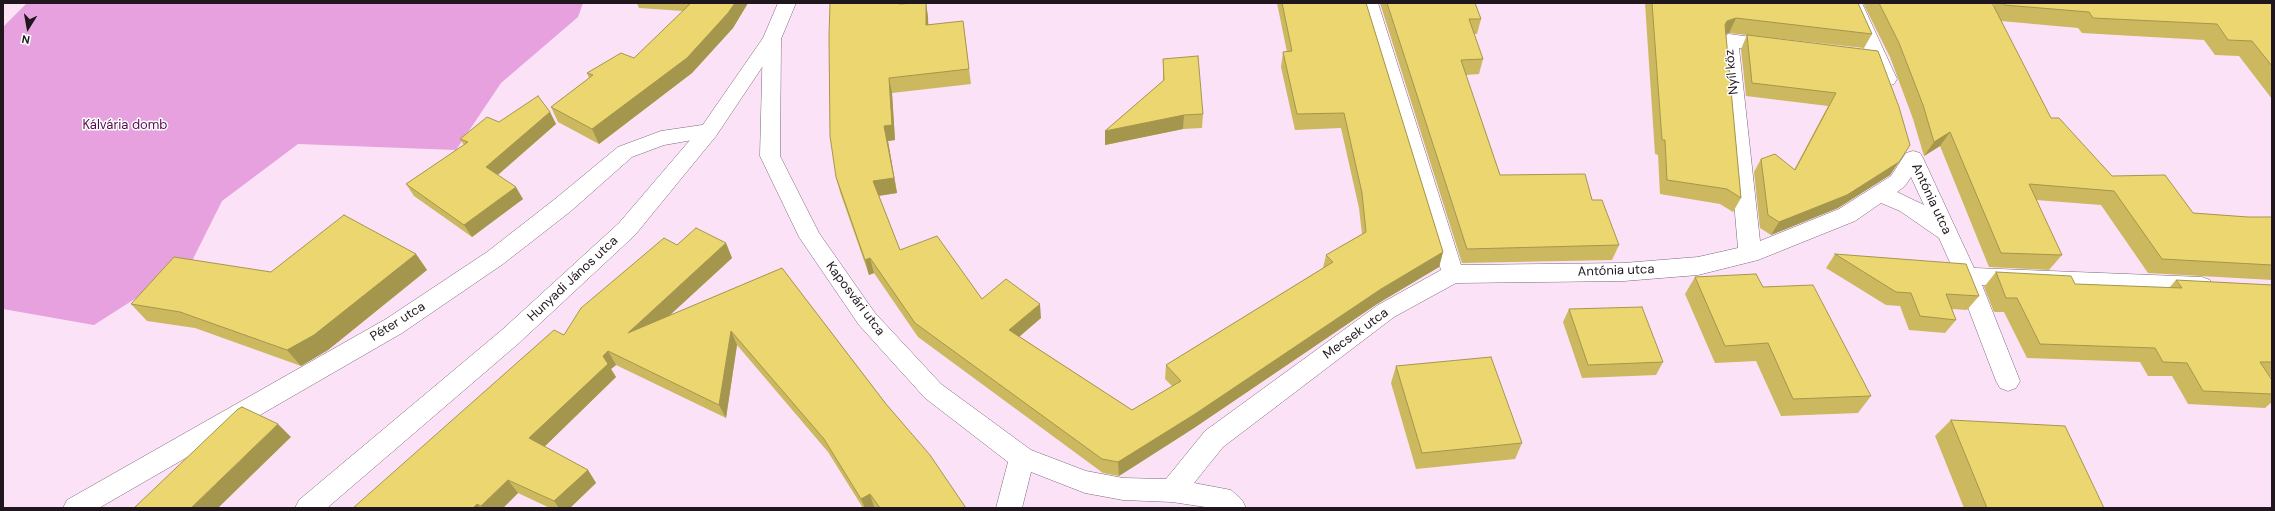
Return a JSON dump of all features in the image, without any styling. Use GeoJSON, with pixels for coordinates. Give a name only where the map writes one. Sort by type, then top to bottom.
{"type":"FeatureCollection","features":[{"type":"Feature","properties":{"kind":"street","name":"Hunyadi János utca"},"geometry":{"type":"LineString","coordinates":[[308,508],[511,336],[627,229],[709,131],[772,39],[787,3]]}},
{"type":"Feature","properties":{"kind":"street"},"geometry":{"type":"LineString","coordinates":[[1369,3],[1453,274]]}},
{"type":"Feature","properties":{"kind":"street"},"geometry":{"type":"LineString","coordinates":[[1853,3],[1879,58],[1895,99]]}},
{"type":"Feature","properties":{"kind":"street","name":"Kaposvári utca"},"geometry":{"type":"LineString","coordinates":[[772,39],[770,156],[810,237],[867,319],[933,391],[1022,458]]}},
{"type":"Feature","properties":{"kind":"street","name":"Nyíl köz"},"geometry":{"type":"LineString","coordinates":[[1750,254],[1729,40],[1792,48]]}},
{"type":"Feature","properties":{"kind":"street"},"geometry":{"type":"LineString","coordinates":[[1855,55],[1879,58]]}},
{"type":"Feature","properties":{"kind":"street","name":"Péter utca"},"geometry":{"type":"LineString","coordinates":[[76,508],[394,326],[495,258],[563,205],[625,152],[661,138],[709,131]]}},
{"type":"Feature","properties":{"kind":"street","name":"Antónia utca"},"geometry":{"type":"LineString","coordinates":[[1453,274],[1624,272],[1698,266],[1750,254],[1847,215],[1882,194],[1898,182],[1910,149],[1967,276],[2008,381]]}},
{"type":"Feature","properties":{"kind":"street"},"geometry":{"type":"LineString","coordinates":[[1882,194],[1908,206],[1946,232]]}},
{"type":"Feature","properties":{"kind":"street","name":"Mecsek utca"},"geometry":{"type":"LineString","coordinates":[[1172,491],[1214,439],[1386,311],[1453,274]]}},
{"type":"Feature","properties":{"kind":"street"},"geometry":{"type":"LineString","coordinates":[[1967,276],[2225,287]]}},
{"type":"Feature","properties":{"kind":"street"},"geometry":{"type":"LineString","coordinates":[[1009,508],[1022,458],[1085,482],[1123,489],[1172,491],[1222,498],[1233,508]]}},
{"type":"Feature","properties":{"kind":"green space","name":"Kálvária domb"},"geometry":{"type":"Polygon","coordinates":[[[27,3],[583,3],[578,17],[501,83],[456,150],[298,144],[222,201],[191,263],[94,325],[3,309],[3,27],[27,3]]]}},
{"type":"Feature","properties":{"kind":"building"},"geometry":{"type":"Polygon","coordinates":[[[691,3],[735,3],[728,13],[687,58],[592,129],[551,107],[593,75],[587,73],[621,53],[634,58],[691,3]]]}},
{"type":"Feature","properties":{"kind":"building"},"geometry":{"type":"Polygon","coordinates":[[[830,3],[926,3],[926,25],[963,21],[969,69],[889,78],[892,125],[884,126],[894,178],[873,181],[900,250],[937,236],[982,299],[1006,279],[1040,304],[1009,330],[1132,410],[1181,381],[1166,365],[1333,262],[1326,255],[1366,232],[1362,193],[1344,113],[1297,114],[1283,52],[1292,51],[1282,3],[1366,3],[1443,252],[1381,289],[1195,414],[1118,462],[1102,459],[915,323],[870,258],[865,260],[836,177],[830,136],[830,3]]]}},
{"type":"Feature","properties":{"kind":"building"},"geometry":{"type":"Polygon","coordinates":[[[1387,3],[1475,3],[1481,19],[1469,19],[1483,59],[1461,60],[1500,175],[1585,174],[1592,200],[1602,200],[1619,245],[1467,249],[1387,3]]]}},
{"type":"Feature","properties":{"kind":"building"},"geometry":{"type":"Polygon","coordinates":[[[1652,3],[1858,3],[1872,34],[1736,18],[1727,21],[1725,25],[1741,198],[1727,189],[1667,180],[1665,140],[1662,140],[1652,3]]]}},
{"type":"Feature","properties":{"kind":"building"},"geometry":{"type":"Polygon","coordinates":[[[1879,3],[1992,3],[2051,118],[2059,118],[2112,176],[2165,175],[2193,213],[2248,217],[2272,217],[2272,265],[2162,259],[2114,191],[2029,184],[2062,255],[2001,253],[1950,132],[1934,142],[1923,105],[1899,43],[1879,3]]]}},
{"type":"Feature","properties":{"kind":"building"},"geometry":{"type":"Polygon","coordinates":[[[2004,3],[2272,3],[2272,66],[2252,41],[2228,40],[2217,24],[2093,18],[2089,12],[2004,5],[2004,3]]]}},
{"type":"Feature","properties":{"kind":"building"},"geometry":{"type":"Polygon","coordinates":[[[1747,35],[1878,51],[1899,107],[1910,145],[1899,162],[1847,195],[1779,222],[1768,215],[1761,159],[1775,154],[1795,170],[1836,93],[1752,83],[1747,35]]]}},
{"type":"Feature","properties":{"kind":"building"},"geometry":{"type":"Polygon","coordinates":[[[1198,56],[1203,114],[1184,115],[1105,131],[1164,80],[1163,59],[1198,56]]]}},
{"type":"Feature","properties":{"kind":"building"},"geometry":{"type":"Polygon","coordinates":[[[538,96],[550,112],[486,167],[516,187],[464,225],[406,184],[468,142],[460,139],[487,117],[499,122],[538,96]]]}},
{"type":"Feature","properties":{"kind":"building"},"geometry":{"type":"Polygon","coordinates":[[[344,215],[416,254],[314,335],[287,350],[180,312],[131,304],[174,257],[271,272],[344,215]]]}},
{"type":"Feature","properties":{"kind":"building"},"geometry":{"type":"Polygon","coordinates":[[[696,228],[726,243],[628,333],[782,268],[886,404],[930,455],[966,508],[880,508],[870,494],[861,499],[824,439],[731,331],[719,405],[608,351],[603,356],[608,364],[529,438],[588,470],[554,501],[508,480],[481,506],[477,504],[473,508],[353,508],[554,330],[564,335],[581,308],[664,238],[677,245],[696,228]]]}},
{"type":"Feature","properties":{"kind":"building"},"geometry":{"type":"Polygon","coordinates":[[[1835,254],[1966,264],[1979,296],[1946,294],[1956,320],[1920,316],[1911,293],[1896,292],[1835,254]]]}},
{"type":"Feature","properties":{"kind":"building"},"geometry":{"type":"Polygon","coordinates":[[[1996,272],[2071,276],[2075,284],[2182,288],[2176,280],[2272,285],[2272,362],[2260,362],[2272,380],[2272,394],[2203,391],[2187,363],[2163,362],[2155,348],[2040,344],[2017,298],[2006,298],[1996,272]]]}},
{"type":"Feature","properties":{"kind":"building"},"geometry":{"type":"Polygon","coordinates":[[[1756,274],[1763,287],[1813,285],[1871,396],[1793,399],[1768,343],[1725,346],[1695,277],[1756,274]]]}},
{"type":"Feature","properties":{"kind":"building"},"geometry":{"type":"Polygon","coordinates":[[[1642,307],[1663,362],[1588,365],[1569,309],[1642,307]]]}},
{"type":"Feature","properties":{"kind":"building"},"geometry":{"type":"Polygon","coordinates":[[[1491,357],[1522,443],[1422,453],[1396,366],[1491,357]]]}},
{"type":"Feature","properties":{"kind":"building"},"geometry":{"type":"Polygon","coordinates":[[[242,407],[278,424],[191,508],[134,508],[238,409],[242,407]]]}},
{"type":"Feature","properties":{"kind":"building"},"geometry":{"type":"Polygon","coordinates":[[[1951,420],[2065,426],[2104,508],[1987,508],[1951,420]]]}}]}
